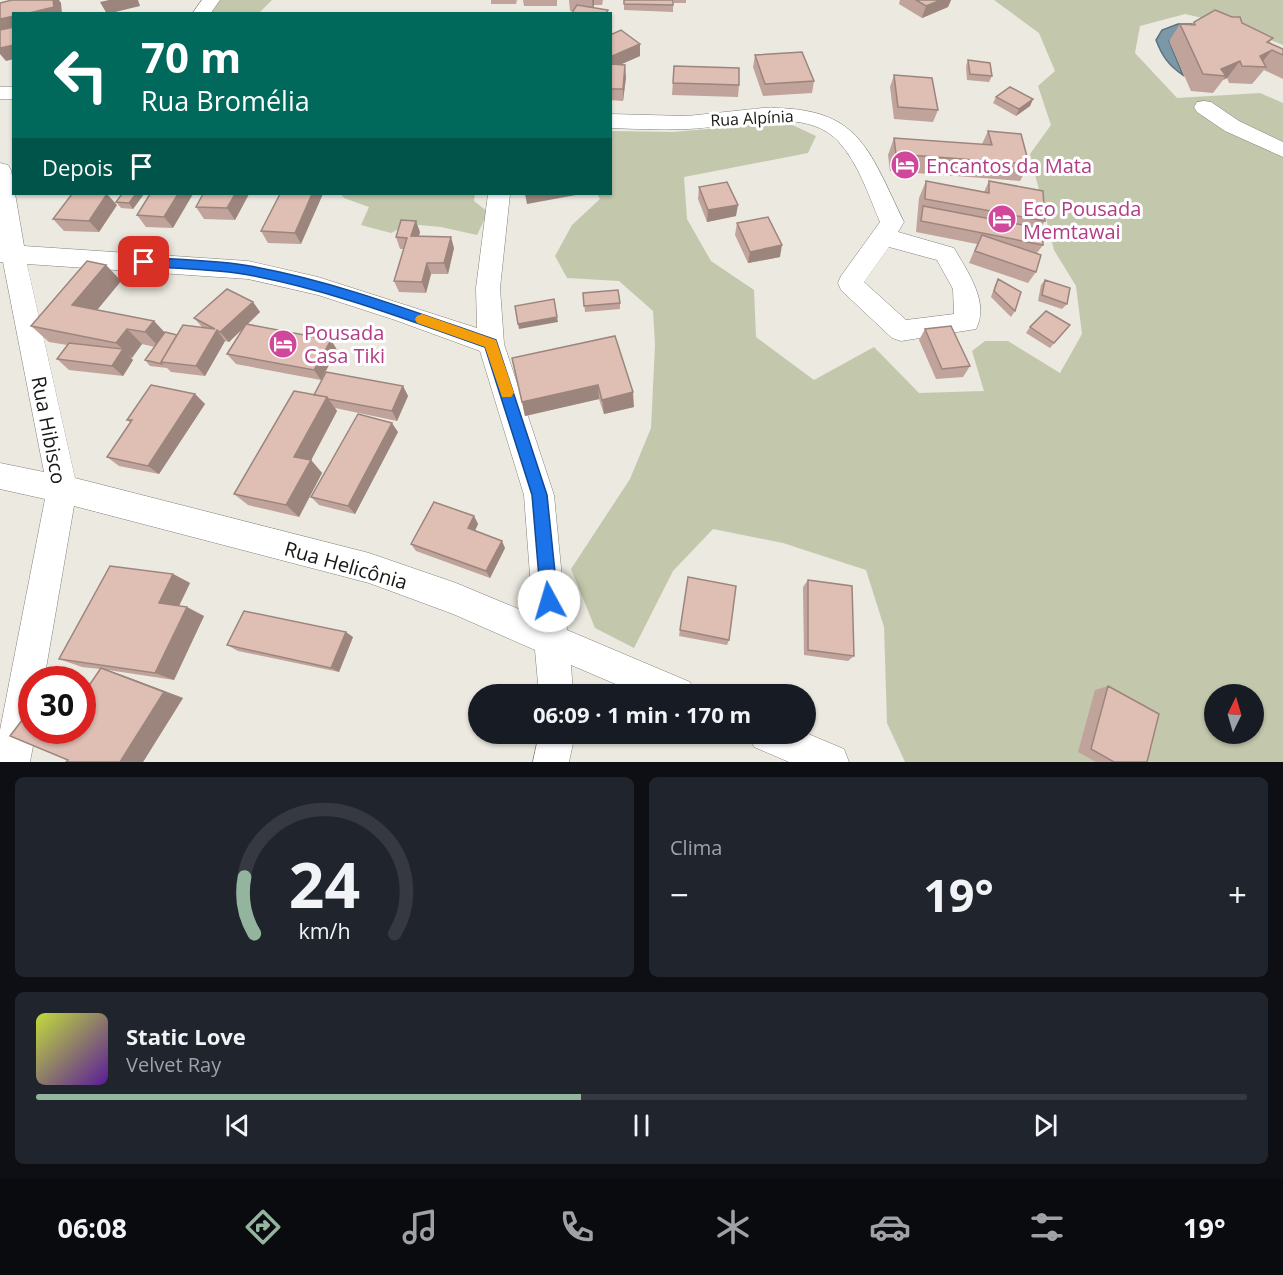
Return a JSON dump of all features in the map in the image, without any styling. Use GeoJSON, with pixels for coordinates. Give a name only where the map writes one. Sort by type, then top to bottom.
{"type":"FeatureCollection","features":[{"type":"Feature","properties":{"kind":"street"},"geometry":{"type":"LineString","coordinates":[[1204,107],[1232,126],[1283,150]]}},
{"type":"Feature","properties":{"kind":"street","name":"Rua Alpínia"},"geometry":{"type":"LineString","coordinates":[[612,121],[696,122],[778,114],[799,114],[822,121],[841,133],[858,151],[892,222],[884,237]]}},
{"type":"Feature","properties":{"kind":"street","name":"Rua Hibisco"},"geometry":{"type":"LineString","coordinates":[[0,170],[6,253],[62,489],[12,762]]}},
{"type":"Feature","properties":{"kind":"street"},"geometry":{"type":"LineString","coordinates":[[499,195],[488,288],[491,344],[539,495],[554,643],[556,684]]}},
{"type":"Feature","properties":{"kind":"street"},"geometry":{"type":"LineString","coordinates":[[884,237],[946,254],[965,289],[967,322],[901,331],[850,283],[884,237]]}},
{"type":"Feature","properties":{"kind":"street"},"geometry":{"type":"LineString","coordinates":[[6,253],[248,270],[318,286],[402,312],[491,344]]}},
{"type":"Feature","properties":{"kind":"street","name":"Rua Helicônia"},"geometry":{"type":"LineString","coordinates":[[0,477],[62,489],[369,568],[456,599],[654,684]]}},
{"type":"Feature","properties":{"kind":"street"},"geometry":{"type":"LineString","coordinates":[[551,762],[555,744]]}},
{"type":"Feature","properties":{"kind":"street"},"geometry":{"type":"LineString","coordinates":[[790,744],[831,762]]}},
{"type":"Feature","properties":{"kind":"green space"},"geometry":{"type":"Polygon","coordinates":[[[219,0],[272,0],[260,12],[211,12],[219,0]]]}},
{"type":"Feature","properties":{"kind":"green space"},"geometry":{"type":"Polygon","coordinates":[[[994,0],[1283,0],[1283,45],[1237,26],[1185,14],[1140,26],[1135,53],[1177,98],[1260,93],[1283,103],[1283,762],[905,762],[887,723],[884,627],[866,570],[783,543],[713,529],[673,571],[634,648],[595,628],[571,569],[630,479],[651,428],[655,345],[653,311],[619,281],[567,278],[555,256],[572,225],[600,199],[598,195],[612,195],[612,131],[673,132],[786,122],[816,136],[808,153],[684,177],[687,219],[711,261],[754,290],[756,337],[814,380],[874,347],[919,393],[984,391],[972,351],[985,341],[1008,341],[1060,373],[1082,334],[1076,286],[1054,250],[1030,154],[1051,125],[1038,86],[1055,71],[1039,33],[994,0]]]}},
{"type":"Feature","properties":{"kind":"green space"},"geometry":{"type":"Polygon","coordinates":[[[342,195],[475,195],[474,201],[488,212],[477,235],[441,227],[408,224],[391,233],[361,225],[369,207],[344,198],[342,195]]]}},
{"type":"Feature","properties":{"kind":"water"},"geometry":{"type":"Polygon","coordinates":[[[1178,24],[1207,24],[1169,41],[1183,75],[1166,60],[1156,40],[1162,30],[1178,24]]]}},
{"type":"Feature","properties":{"kind":"building"},"geometry":{"type":"Polygon","coordinates":[[[12,0],[53,0],[54,7],[33,12],[12,12],[12,16],[0,19],[0,3],[12,0]]]}},
{"type":"Feature","properties":{"kind":"building"},"geometry":{"type":"Polygon","coordinates":[[[624,0],[673,0],[673,5],[624,4],[624,0]]]}},
{"type":"Feature","properties":{"kind":"building"},"geometry":{"type":"Polygon","coordinates":[[[916,0],[941,0],[926,6],[916,0]]]}},
{"type":"Feature","properties":{"kind":"building"},"geometry":{"type":"Polygon","coordinates":[[[577,5],[608,10],[607,12],[572,12],[577,5]]]}},
{"type":"Feature","properties":{"kind":"building"},"geometry":{"type":"Polygon","coordinates":[[[1215,10],[1232,17],[1240,17],[1242,23],[1273,38],[1267,42],[1283,49],[1283,55],[1272,50],[1260,56],[1266,67],[1242,66],[1240,61],[1221,69],[1226,76],[1203,74],[1180,24],[1195,25],[1194,22],[1215,10]]]}},
{"type":"Feature","properties":{"kind":"building"},"geometry":{"type":"Polygon","coordinates":[[[12,27],[12,45],[0,48],[0,30],[12,27]]]}},
{"type":"Feature","properties":{"kind":"building"},"geometry":{"type":"Polygon","coordinates":[[[621,30],[640,44],[612,56],[612,34],[621,30]]]}},
{"type":"Feature","properties":{"kind":"building"},"geometry":{"type":"Polygon","coordinates":[[[802,52],[814,81],[765,84],[755,55],[802,52]]]}},
{"type":"Feature","properties":{"kind":"building"},"geometry":{"type":"Polygon","coordinates":[[[968,60],[990,63],[992,76],[970,74],[968,60]]]}},
{"type":"Feature","properties":{"kind":"building"},"geometry":{"type":"Polygon","coordinates":[[[612,64],[625,65],[623,89],[612,89],[612,64]]]}},
{"type":"Feature","properties":{"kind":"building"},"geometry":{"type":"Polygon","coordinates":[[[674,66],[739,68],[739,85],[673,83],[674,66]]]}},
{"type":"Feature","properties":{"kind":"building"},"geometry":{"type":"Polygon","coordinates":[[[894,75],[932,78],[938,110],[898,107],[894,75]]]}},
{"type":"Feature","properties":{"kind":"building"},"geometry":{"type":"Polygon","coordinates":[[[1010,87],[1033,99],[1019,109],[996,97],[1010,87]]]}},
{"type":"Feature","properties":{"kind":"building"},"geometry":{"type":"Polygon","coordinates":[[[988,131],[1021,134],[1029,164],[896,154],[894,138],[992,145],[988,131]]]}},
{"type":"Feature","properties":{"kind":"building"},"geometry":{"type":"Polygon","coordinates":[[[926,181],[989,193],[989,181],[1043,191],[1045,221],[925,199],[926,181]]]}},
{"type":"Feature","properties":{"kind":"building"},"geometry":{"type":"Polygon","coordinates":[[[727,182],[738,205],[708,210],[699,187],[727,182]]]}},
{"type":"Feature","properties":{"kind":"building"},"geometry":{"type":"Polygon","coordinates":[[[71,195],[106,195],[89,221],[53,219],[71,195]]]}},
{"type":"Feature","properties":{"kind":"building"},"geometry":{"type":"Polygon","coordinates":[[[121,195],[135,195],[129,203],[116,202],[121,195]]]}},
{"type":"Feature","properties":{"kind":"building"},"geometry":{"type":"Polygon","coordinates":[[[149,195],[177,195],[164,217],[137,215],[149,195]]]}},
{"type":"Feature","properties":{"kind":"building"},"geometry":{"type":"Polygon","coordinates":[[[202,195],[234,195],[227,208],[196,207],[202,195]]]}},
{"type":"Feature","properties":{"kind":"building"},"geometry":{"type":"Polygon","coordinates":[[[279,195],[312,195],[295,233],[261,231],[279,195]]]}},
{"type":"Feature","properties":{"kind":"building"},"geometry":{"type":"Polygon","coordinates":[[[923,206],[1043,229],[1043,245],[921,221],[923,206]]]}},
{"type":"Feature","properties":{"kind":"building"},"geometry":{"type":"Polygon","coordinates":[[[768,217],[782,245],[750,252],[737,223],[768,217]]]}},
{"type":"Feature","properties":{"kind":"building"},"geometry":{"type":"Polygon","coordinates":[[[401,220],[416,221],[411,236],[451,237],[444,263],[427,263],[422,282],[394,281],[407,238],[396,237],[401,220]]]}},
{"type":"Feature","properties":{"kind":"building"},"geometry":{"type":"Polygon","coordinates":[[[982,235],[1041,255],[1036,272],[975,251],[982,235]]]}},
{"type":"Feature","properties":{"kind":"building"},"geometry":{"type":"Polygon","coordinates":[[[87,261],[106,265],[72,305],[154,321],[145,332],[127,329],[116,343],[31,326],[87,261]]]}},
{"type":"Feature","properties":{"kind":"building"},"geometry":{"type":"Polygon","coordinates":[[[998,279],[1021,292],[1015,311],[994,291],[998,279]]]}},
{"type":"Feature","properties":{"kind":"building"},"geometry":{"type":"Polygon","coordinates":[[[1045,280],[1070,288],[1067,304],[1042,295],[1045,280]]]}},
{"type":"Feature","properties":{"kind":"building"},"geometry":{"type":"Polygon","coordinates":[[[227,289],[253,302],[220,332],[217,330],[196,366],[161,362],[183,325],[215,329],[194,318],[227,289]]]}},
{"type":"Feature","properties":{"kind":"building"},"geometry":{"type":"Polygon","coordinates":[[[618,290],[620,303],[584,306],[583,293],[618,290]]]}},
{"type":"Feature","properties":{"kind":"building"},"geometry":{"type":"Polygon","coordinates":[[[554,299],[557,317],[518,324],[515,306],[554,299]]]}},
{"type":"Feature","properties":{"kind":"building"},"geometry":{"type":"Polygon","coordinates":[[[1046,311],[1070,325],[1054,343],[1030,327],[1046,311]]]}},
{"type":"Feature","properties":{"kind":"building"},"geometry":{"type":"Polygon","coordinates":[[[246,324],[331,340],[314,370],[227,354],[246,324]]]}},
{"type":"Feature","properties":{"kind":"building"},"geometry":{"type":"Polygon","coordinates":[[[951,326],[970,366],[942,369],[925,329],[951,326]]]}},
{"type":"Feature","properties":{"kind":"building"},"geometry":{"type":"Polygon","coordinates":[[[165,332],[177,335],[161,362],[162,364],[145,360],[165,332]]]}},
{"type":"Feature","properties":{"kind":"building"},"geometry":{"type":"Polygon","coordinates":[[[615,336],[633,392],[602,400],[598,385],[522,402],[512,358],[615,336]]]}},
{"type":"Feature","properties":{"kind":"building"},"geometry":{"type":"Polygon","coordinates":[[[69,343],[123,349],[112,366],[57,359],[69,343]]]}},
{"type":"Feature","properties":{"kind":"building"},"geometry":{"type":"Polygon","coordinates":[[[326,372],[403,386],[392,411],[314,395],[326,372]]]}},
{"type":"Feature","properties":{"kind":"building"},"geometry":{"type":"Polygon","coordinates":[[[151,385],[195,394],[148,466],[107,457],[132,420],[127,420],[151,385]]]}},
{"type":"Feature","properties":{"kind":"building"},"geometry":{"type":"Polygon","coordinates":[[[294,391],[327,397],[294,457],[311,460],[286,505],[234,494],[294,391]]]}},
{"type":"Feature","properties":{"kind":"building"},"geometry":{"type":"Polygon","coordinates":[[[358,414],[392,423],[348,506],[311,497],[358,414]]]}},
{"type":"Feature","properties":{"kind":"building"},"geometry":{"type":"Polygon","coordinates":[[[434,502],[474,516],[468,528],[502,541],[486,571],[411,544],[434,502]]]}},
{"type":"Feature","properties":{"kind":"building"},"geometry":{"type":"Polygon","coordinates":[[[110,566],[173,574],[159,603],[187,607],[155,673],[59,659],[110,566]]]}},
{"type":"Feature","properties":{"kind":"building"},"geometry":{"type":"Polygon","coordinates":[[[688,577],[736,586],[729,640],[680,630],[688,577]]]}},
{"type":"Feature","properties":{"kind":"building"},"geometry":{"type":"Polygon","coordinates":[[[808,580],[852,586],[854,656],[808,650],[808,580]]]}},
{"type":"Feature","properties":{"kind":"building"},"geometry":{"type":"Polygon","coordinates":[[[244,611],[346,632],[331,668],[227,645],[244,611]]]}},
{"type":"Feature","properties":{"kind":"building"},"geometry":{"type":"Polygon","coordinates":[[[101,668],[164,692],[120,762],[66,762],[68,760],[29,744],[96,744],[96,675],[101,668]]]}},
{"type":"Feature","properties":{"kind":"building"},"geometry":{"type":"Polygon","coordinates":[[[1108,686],[1159,714],[1147,762],[1114,762],[1091,749],[1108,686]]]}},
{"type":"Feature","properties":{"kind":"building"},"geometry":{"type":"Polygon","coordinates":[[[18,725],[18,739],[10,736],[18,725]]]}},
{"type":"Feature","properties":{"kind":"slow traffic"},"geometry":{"type":"LineString","coordinates":[[422,319],[491,344],[507,393]]}},
{"type":"Feature","properties":{"kind":"place","name":"Encantos da Mata"},"geometry":{"type":"Point","coordinates":[905,165]}},
{"type":"Feature","properties":{"kind":"place","name":"Eco Pousada Memtawai"},"geometry":{"type":"Point","coordinates":[1002,219]}},
{"type":"Feature","properties":{"kind":"place","name":"Pousada Casa Tiki"},"geometry":{"type":"Point","coordinates":[283,344]}},
{"type":"Feature","properties":{"kind":"route"},"geometry":{"type":"LineString","coordinates":[[144,262],[248,270],[318,286],[402,312],[491,344],[539,495],[549,601]]}}]}
